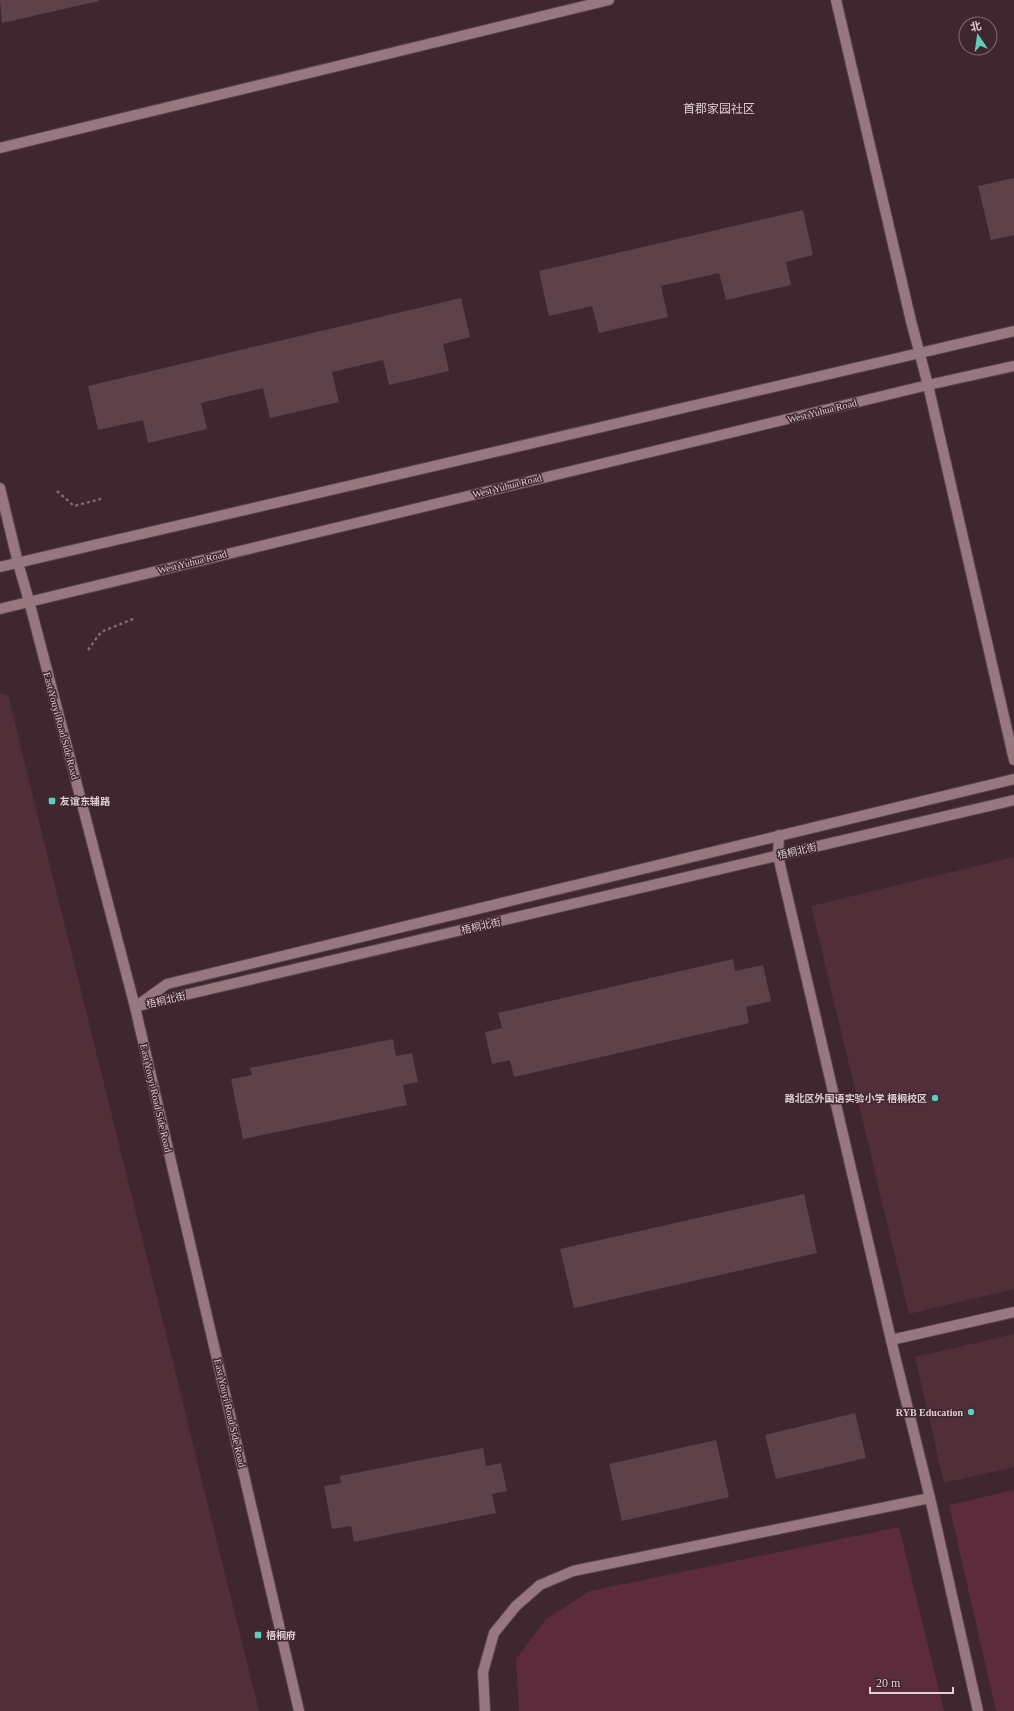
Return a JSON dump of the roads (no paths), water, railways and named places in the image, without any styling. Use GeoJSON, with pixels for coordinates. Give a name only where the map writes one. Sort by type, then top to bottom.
{"type":"FeatureCollection","features":[{"type":"Feature","properties":{"kind":"street"},"geometry":{"type":"LineString","coordinates":[[0,148],[609,0]]}},
{"type":"Feature","properties":{"kind":"street"},"geometry":{"type":"LineString","coordinates":[[836,0],[919,353],[928,385],[1014,760]]}},
{"type":"Feature","properties":{"kind":"street"},"geometry":{"type":"LineString","coordinates":[[0,567],[1014,330]]}},
{"type":"Feature","properties":{"kind":"street","name":"West Yuhua Road"},"geometry":{"type":"LineString","coordinates":[[0,609],[928,385],[1014,366]]}},
{"type":"Feature","properties":{"kind":"street","name":"East Youyi Road Side Road"},"geometry":{"type":"LineString","coordinates":[[0,488],[18,563],[135,1007],[299,1711]]}},
{"type":"Feature","properties":{"kind":"street","name":"梧桐北街"},"geometry":{"type":"LineString","coordinates":[[135,1007],[166,984],[1014,779]]}},
{"type":"Feature","properties":{"kind":"street","name":"梧桐北街"},"geometry":{"type":"LineString","coordinates":[[135,1007],[1014,800]]}},
{"type":"Feature","properties":{"kind":"street"},"geometry":{"type":"LineString","coordinates":[[779,835],[778,856],[891,1340],[930,1498],[978,1711]]}},
{"type":"Feature","properties":{"kind":"street"},"geometry":{"type":"LineString","coordinates":[[891,1340],[1014,1312]]}},
{"type":"Feature","properties":{"kind":"street"},"geometry":{"type":"LineString","coordinates":[[485,1711],[483,1672],[494,1633],[516,1606],[540,1585],[573,1571],[930,1498]]}},
{"type":"Feature","properties":{"kind":"place","name":"友谊东辅路"},"geometry":{"type":"Point","coordinates":[52,801]}},
{"type":"Feature","properties":{"kind":"place","name":"路北区外国语实验小学 梧桐校区"},"geometry":{"type":"Point","coordinates":[935,1098]}},
{"type":"Feature","properties":{"kind":"place","name":"RYB Education"},"geometry":{"type":"Point","coordinates":[971,1412]}},
{"type":"Feature","properties":{"kind":"place","name":"梧桐府"},"geometry":{"type":"Point","coordinates":[258,1635]}},
{"type":"Feature","properties":{"kind":"district","name":"首郡家园社区"},"geometry":{"type":"Point","coordinates":[719,109]}}]}
